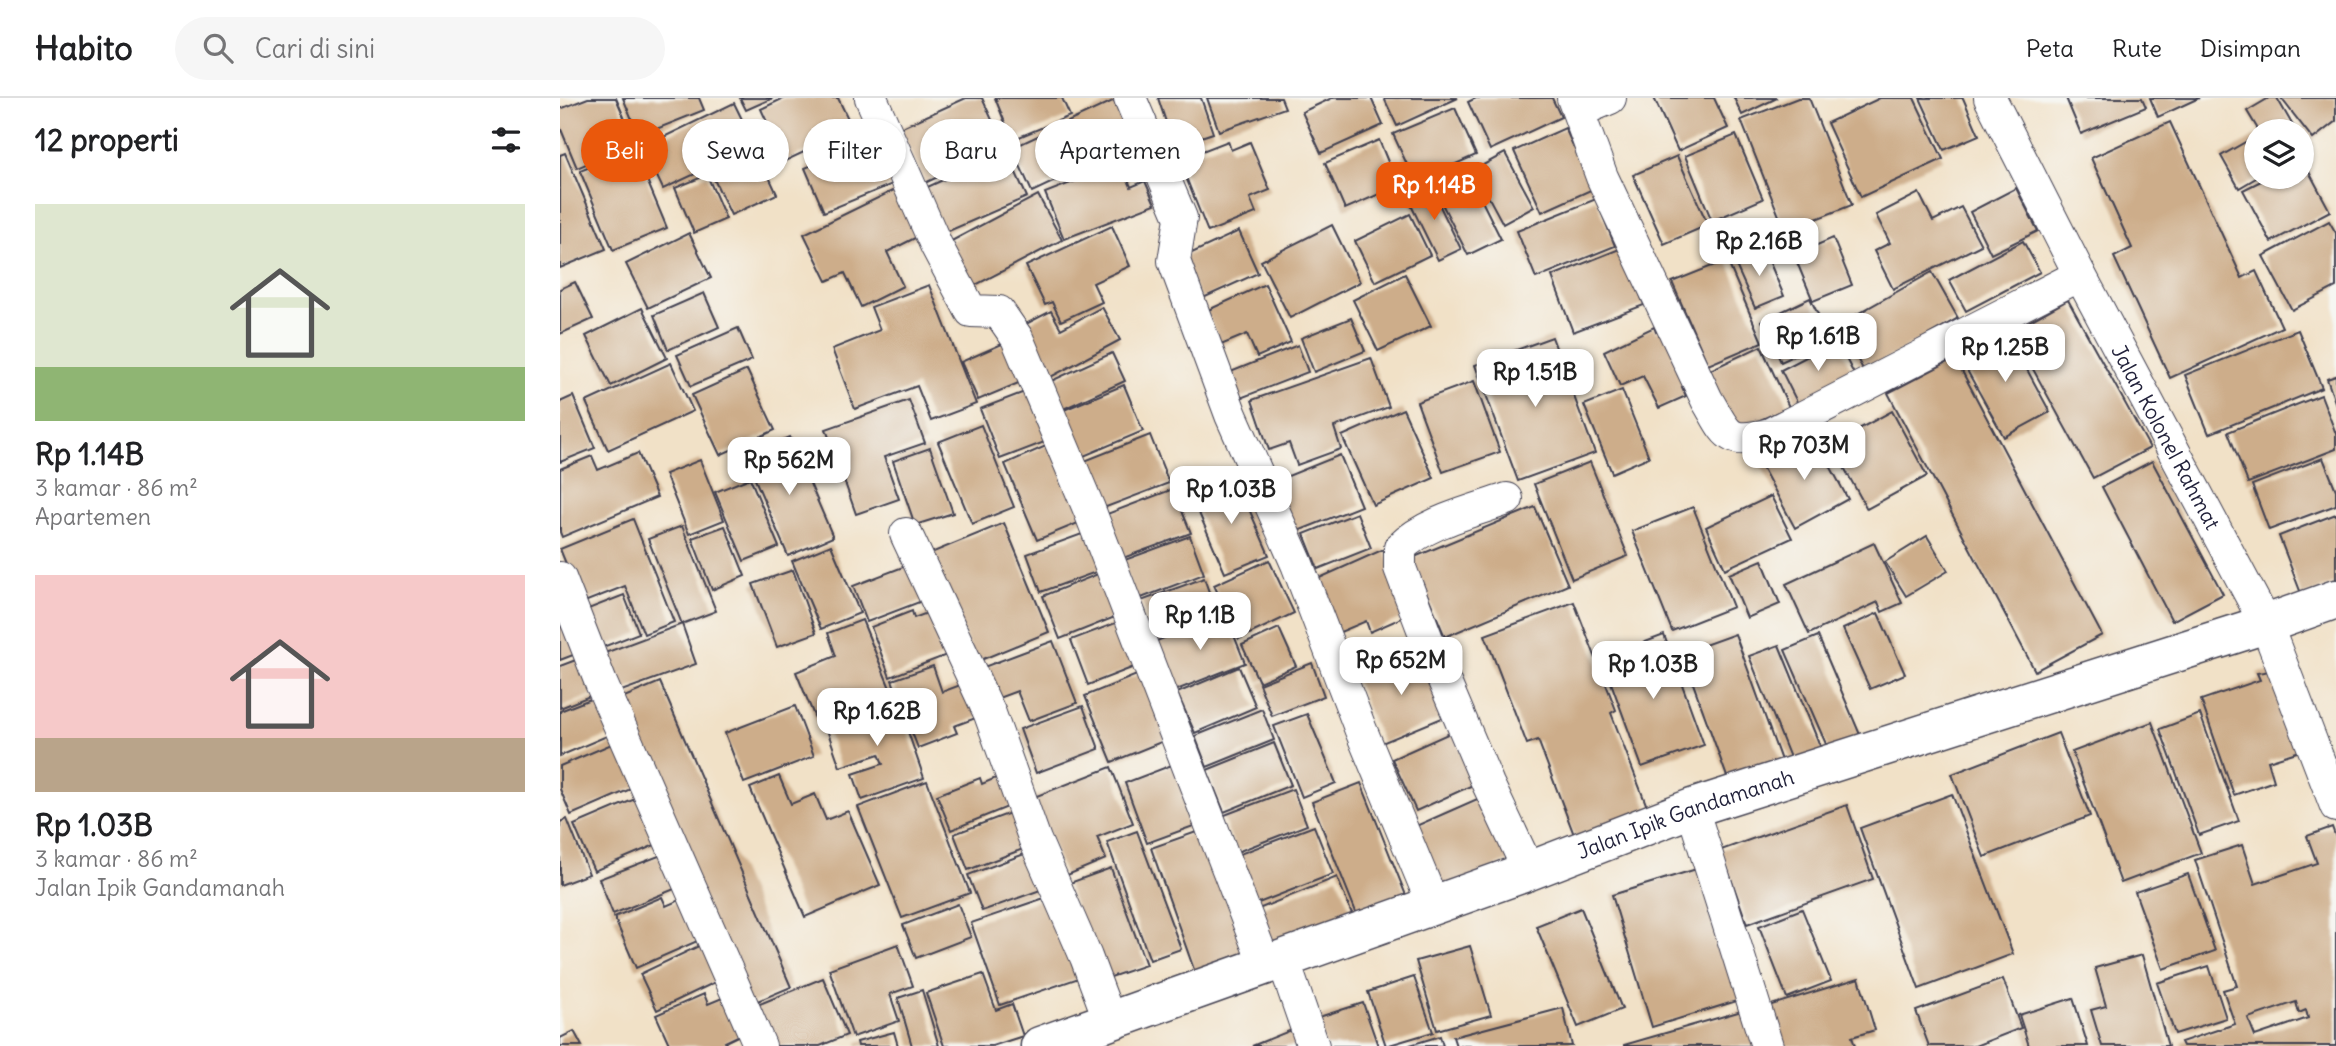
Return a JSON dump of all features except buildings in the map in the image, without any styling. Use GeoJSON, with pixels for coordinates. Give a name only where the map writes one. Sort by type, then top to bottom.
{"type":"FeatureCollection","features":[{"type":"Feature","properties":{"kind":"street"},"geometry":{"type":"LineString","coordinates":[[871,98],[936,245],[971,311],[999,312],[1017,338],[1274,962],[1313,1046]]}},
{"type":"Feature","properties":{"kind":"street"},"geometry":{"type":"LineString","coordinates":[[1130,98],[1181,218],[1174,261],[1231,415],[1297,564],[1360,728],[1433,904]]}},
{"type":"Feature","properties":{"kind":"street"},"geometry":{"type":"LineString","coordinates":[[1609,98],[1576,105],[1602,177],[1707,400],[1727,434],[1745,440],[1770,434],[2080,275]]}},
{"type":"Feature","properties":{"kind":"street","name":"Jalan Kolonel Rahmat"},"geometry":{"type":"LineString","coordinates":[[1990,98],[2080,275],[2266,624],[2336,806]]}},
{"type":"Feature","properties":{"kind":"street"},"geometry":{"type":"LineString","coordinates":[[1507,499],[1410,538],[1400,548],[1400,568],[1483,772],[1530,871]]}},
{"type":"Feature","properties":{"kind":"street"},"geometry":{"type":"LineString","coordinates":[[906,534],[990,714],[1035,840],[1086,957],[1110,1021]]}},
{"type":"Feature","properties":{"kind":"street"},"geometry":{"type":"LineString","coordinates":[[560,578],[601,683],[760,1046]]}},
{"type":"Feature","properties":{"kind":"street","name":"Jalan Ipik Gandamanah"},"geometry":{"type":"LineString","coordinates":[[1040,1046],[1530,871],[1692,808],[2266,624],[2336,599]]}},
{"type":"Feature","properties":{"kind":"street"},"geometry":{"type":"LineString","coordinates":[[1692,808],[1767,1046]]}}]}
